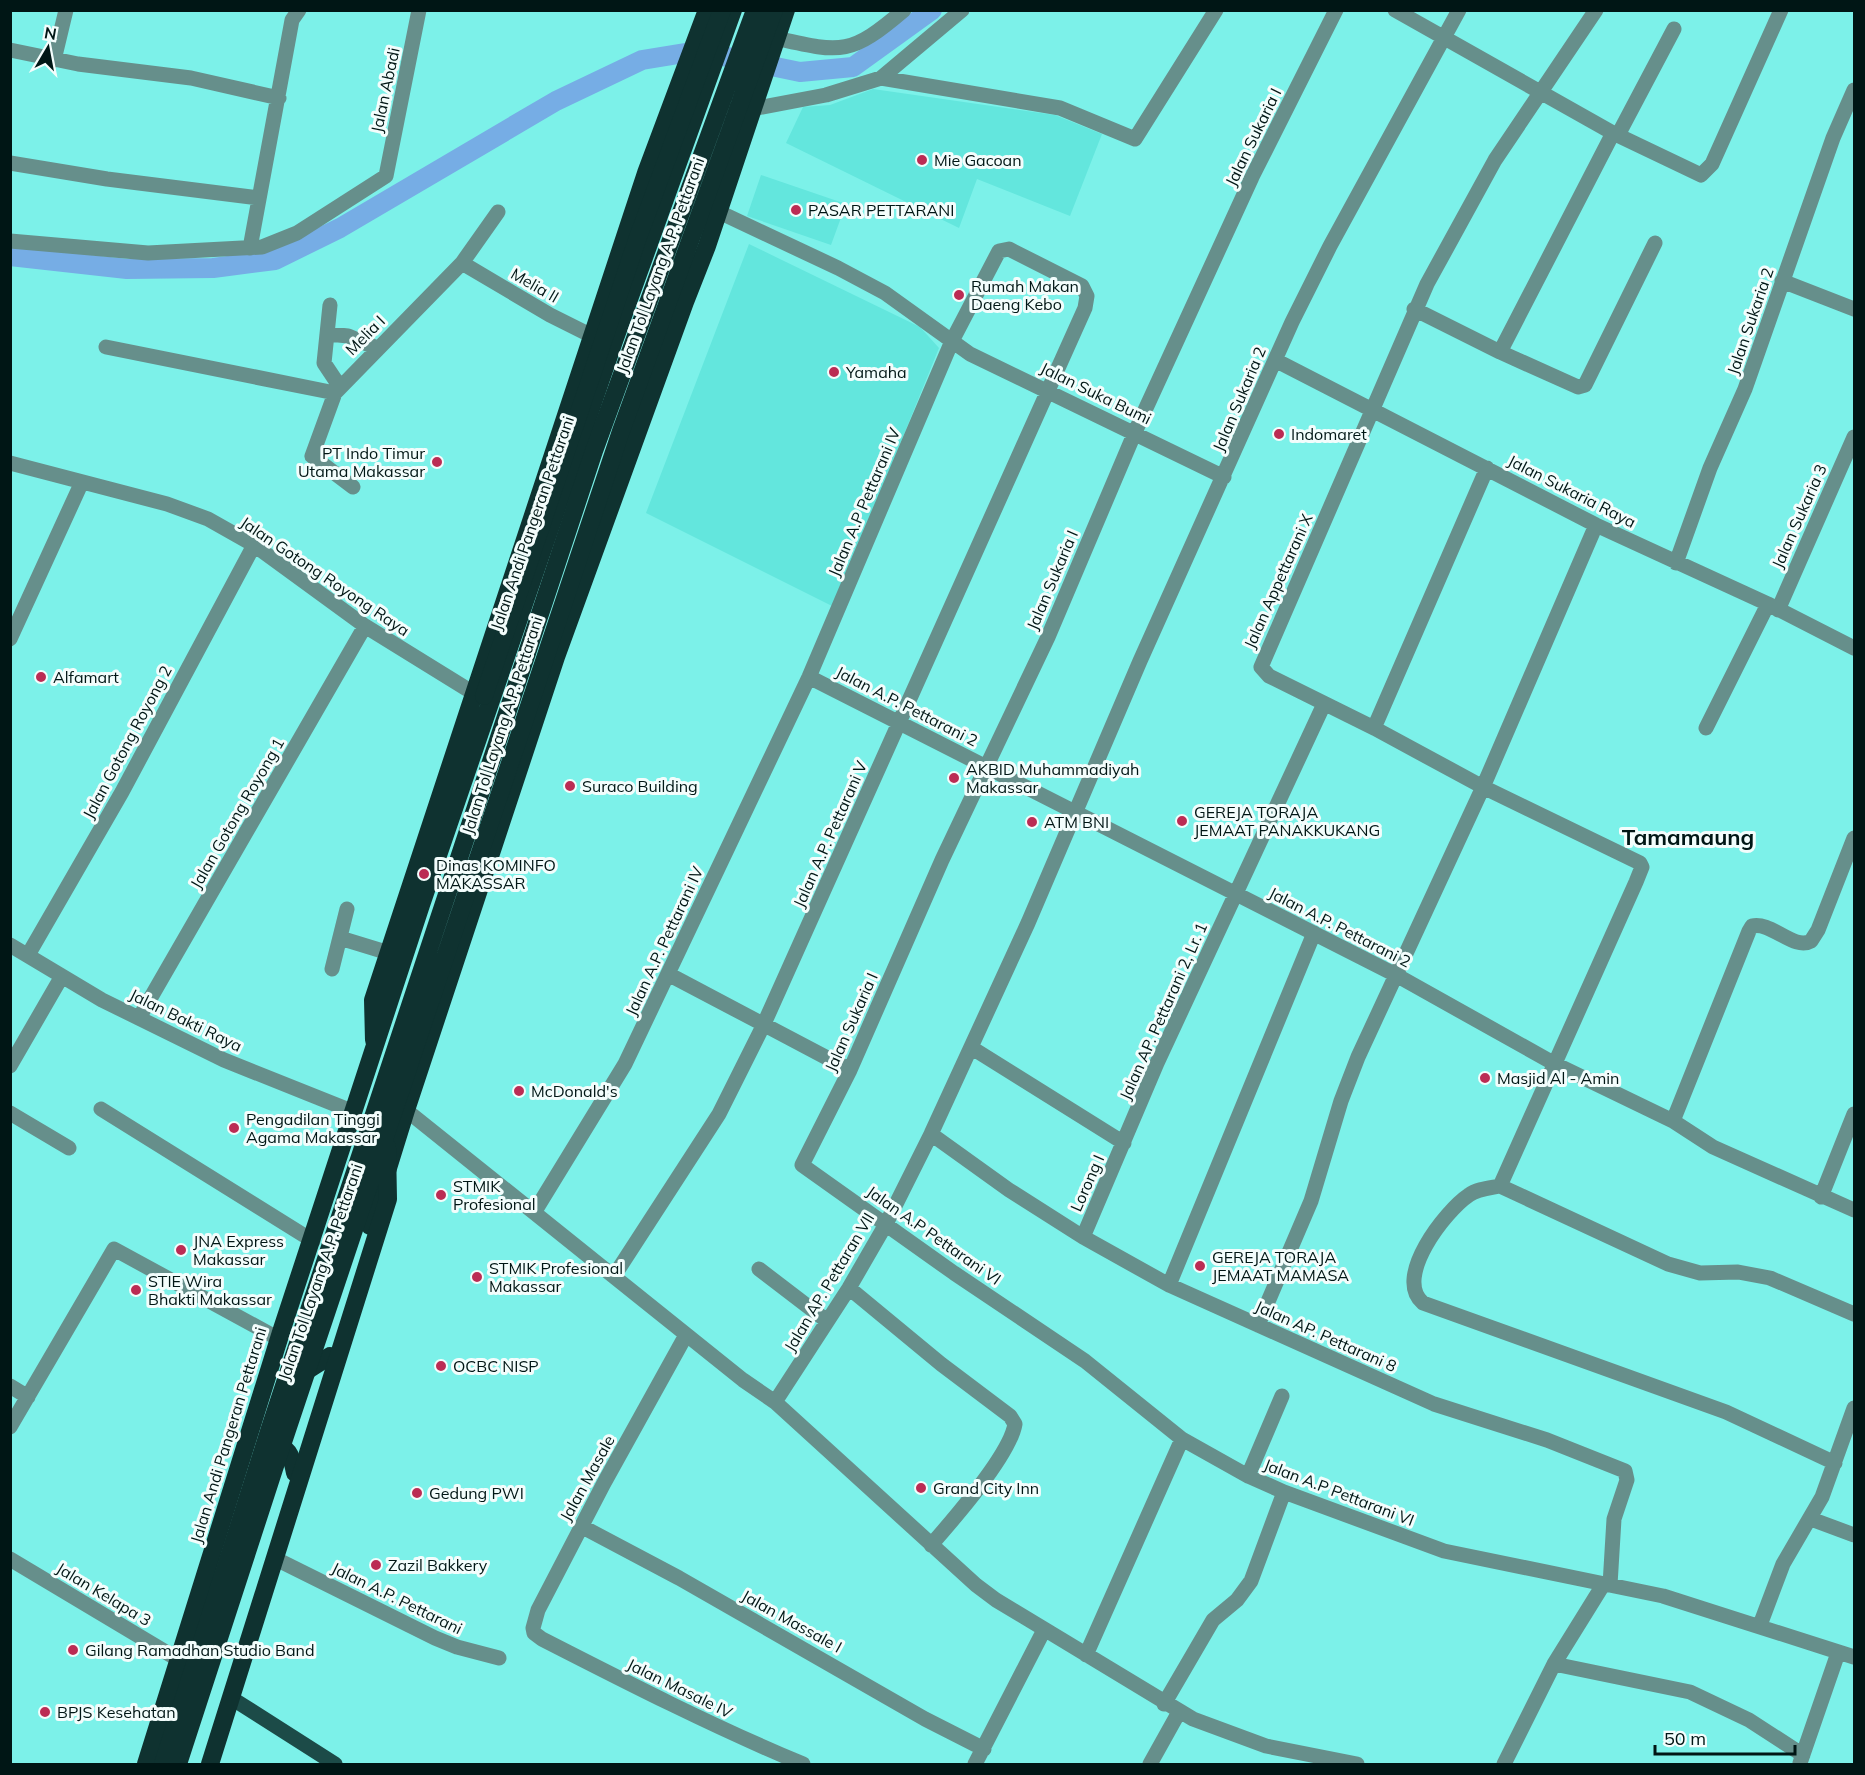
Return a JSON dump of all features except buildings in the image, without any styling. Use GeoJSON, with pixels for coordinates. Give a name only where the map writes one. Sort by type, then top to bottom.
{"type":"FeatureCollection","features":[{"type":"Feature","properties":{"kind":"highway","name":"Jalan Andi Pangeran Pettarani"},"geometry":{"type":"LineString","coordinates":[[375,1051],[373,1000],[479,695],[646,173],[707,10]]}},
{"type":"Feature","properties":{"kind":"highway"},"geometry":{"type":"LineString","coordinates":[[422,905],[479,695],[637,240],[722,10]]}},
{"type":"Feature","properties":{"kind":"highway","name":"Jalan Andi Pangeran Pettarani"},"geometry":{"type":"LineString","coordinates":[[146,1764],[279,1339],[422,905],[614,341],[733,10]]}},
{"type":"Feature","properties":{"kind":"highway","name":"Jalan Tol Layang A.P. Pettarani"},"geometry":{"type":"LineString","coordinates":[[163,1764],[270,1428],[594,451],[755,10]]}},
{"type":"Feature","properties":{"kind":"highway","name":"Jalan Tol Layang A.P. Pettarani"},"geometry":{"type":"LineString","coordinates":[[178,1764],[618,442],[774,10]]}},
{"type":"Feature","properties":{"kind":"highway"},"geometry":{"type":"LineString","coordinates":[[202,1764],[294,1477],[406,1110],[556,657],[719,212],[786,10]]}},
{"type":"Feature","properties":{"kind":"highway"},"geometry":{"type":"LineString","coordinates":[[210,1764],[388,1199],[387,1133]]}},
{"type":"Feature","properties":{"kind":"highway"},"geometry":{"type":"LineString","coordinates":[[279,1339],[286,1362],[299,1368],[308,1370],[330,1356]]}},
{"type":"Feature","properties":{"kind":"highway"},"geometry":{"type":"LineString","coordinates":[[240,1463],[250,1450],[260,1443],[277,1444],[287,1450],[293,1459],[297,1512]]}},
{"type":"Feature","properties":{"kind":"main road"},"geometry":{"type":"LineString","coordinates":[[217,1764],[282,1562],[387,1217],[381,1191]]}},
{"type":"Feature","properties":{"kind":"main road"},"geometry":{"type":"LineString","coordinates":[[236,1701],[335,1764]]}},
{"type":"Feature","properties":{"kind":"street"},"geometry":{"type":"LineString","coordinates":[[54,60],[66,10]]}},
{"type":"Feature","properties":{"kind":"street"},"geometry":{"type":"LineString","coordinates":[[10,241],[147,253],[250,248],[292,20],[299,10]]}},
{"type":"Feature","properties":{"kind":"street","name":"Jalan Abadi"},"geometry":{"type":"LineString","coordinates":[[250,248],[262,247],[297,232],[386,176],[420,10]]}},
{"type":"Feature","properties":{"kind":"street"},"geometry":{"type":"LineString","coordinates":[[774,42],[828,50],[840,49],[857,44],[904,10]]}},
{"type":"Feature","properties":{"kind":"street"},"geometry":{"type":"LineString","coordinates":[[754,105],[826,95],[881,78],[962,10]]}},
{"type":"Feature","properties":{"kind":"street"},"geometry":{"type":"LineString","coordinates":[[881,78],[1060,108],[1135,139],[1216,10]]}},
{"type":"Feature","properties":{"kind":"street","name":"Jalan Sukaria I"},"geometry":{"type":"LineString","coordinates":[[802,1165],[850,1070],[985,766],[1048,637],[1135,432],[1252,177],[1336,10]]}},
{"type":"Feature","properties":{"kind":"street"},"geometry":{"type":"LineString","coordinates":[[1395,10],[1615,134],[1697,175],[1704,174],[1717,154],[1781,10]]}},
{"type":"Feature","properties":{"kind":"street","name":"Jalan Sukaria 2"},"geometry":{"type":"LineString","coordinates":[[972,1048],[1140,661],[1275,360],[1330,246],[1459,10]]}},
{"type":"Feature","properties":{"kind":"street"},"geometry":{"type":"LineString","coordinates":[[1372,409],[1414,309],[1489,170],[1539,91],[1562,64],[1596,10]]}},
{"type":"Feature","properties":{"kind":"street"},"geometry":{"type":"LineString","coordinates":[[1500,352],[1615,134],[1674,29]]}},
{"type":"Feature","properties":{"kind":"street"},"geometry":{"type":"LineString","coordinates":[[699,30],[724,37]]}},
{"type":"Feature","properties":{"kind":"street"},"geometry":{"type":"LineString","coordinates":[[10,50],[54,60],[182,76],[279,98]]}},
{"type":"Feature","properties":{"kind":"street"},"geometry":{"type":"LineString","coordinates":[[686,70],[711,75]]}},
{"type":"Feature","properties":{"kind":"street","name":"Jalan Sukaria 2"},"geometry":{"type":"LineString","coordinates":[[1676,563],[1710,468],[1745,389],[1833,138],[1854,90]]}},
{"type":"Feature","properties":{"kind":"street"},"geometry":{"type":"LineString","coordinates":[[10,163],[96,177],[259,198]]}},
{"type":"Feature","properties":{"kind":"street","name":"Melia I"},"geometry":{"type":"LineString","coordinates":[[353,487],[312,456],[338,390],[462,263],[498,212]]}},
{"type":"Feature","properties":{"kind":"street","name":"Jalan Suka Bumi"},"geometry":{"type":"LineString","coordinates":[[719,212],[867,283],[910,309],[952,341],[990,364],[1135,432],[1224,477]]}},
{"type":"Feature","properties":{"kind":"street"},"geometry":{"type":"LineString","coordinates":[[1414,309],[1500,352],[1582,387],[1655,243]]}},
{"type":"Feature","properties":{"kind":"street","name":"Jalan A.P Pettarani IV"},"geometry":{"type":"LineString","coordinates":[[809,677],[952,341],[1001,250],[1009,249],[1082,286],[1087,296],[1085,308],[1048,390]]}},
{"type":"Feature","properties":{"kind":"street","name":"Melia II"},"geometry":{"type":"LineString","coordinates":[[462,263],[550,315],[592,336]]}},
{"type":"Feature","properties":{"kind":"street"},"geometry":{"type":"LineString","coordinates":[[1782,281],[1854,309]]}},
{"type":"Feature","properties":{"kind":"street"},"geometry":{"type":"LineString","coordinates":[[330,305],[329,334],[324,363],[338,390]]}},
{"type":"Feature","properties":{"kind":"street"},"geometry":{"type":"LineString","coordinates":[[329,334],[348,336],[377,348]]}},
{"type":"Feature","properties":{"kind":"street"},"geometry":{"type":"LineString","coordinates":[[106,347],[338,390]]}},
{"type":"Feature","properties":{"kind":"street","name":"Jalan Sukaria Raya"},"geometry":{"type":"LineString","coordinates":[[1275,360],[1596,525],[1773,607],[1854,648]]}},
{"type":"Feature","properties":{"kind":"street","name":"Jalan A.P. Pettarani V"},"geometry":{"type":"LineString","coordinates":[[614,1276],[719,1114],[763,1026],[1048,390]]}},
{"type":"Feature","properties":{"kind":"street","name":"Jalan Appettarani X"},"geometry":{"type":"LineString","coordinates":[[1372,409],[1261,664],[1263,672],[1483,787],[1636,861],[1642,867],[1555,1065]]}},
{"type":"Feature","properties":{"kind":"street","name":"Jalan Sukaria 3"},"geometry":{"type":"LineString","coordinates":[[1706,728],[1773,607],[1854,437]]}},
{"type":"Feature","properties":{"kind":"street","name":"Jalan Gotong Royong Raya"},"geometry":{"type":"LineString","coordinates":[[10,463],[81,484],[187,510],[254,545],[365,626],[479,695]]}},
{"type":"Feature","properties":{"kind":"street"},"geometry":{"type":"LineString","coordinates":[[1374,728],[1487,468]]}},
{"type":"Feature","properties":{"kind":"street"},"geometry":{"type":"LineString","coordinates":[[11,638],[81,484]]}},
{"type":"Feature","properties":{"kind":"street"},"geometry":{"type":"LineString","coordinates":[[1258,1325],[1311,1201],[1350,1077],[1483,787],[1596,525]]}},
{"type":"Feature","properties":{"kind":"street","name":"Jalan Gotong Royong 2"},"geometry":{"type":"LineString","coordinates":[[28,955],[122,792],[254,545]]}},
{"type":"Feature","properties":{"kind":"street","name":"Jalan Gotong Royong 1"},"geometry":{"type":"LineString","coordinates":[[139,1018],[365,626]]}},
{"type":"Feature","properties":{"kind":"street","name":"Jalan A.P. Pettarani 2"},"geometry":{"type":"LineString","coordinates":[[809,677],[1396,975],[1555,1065],[1673,1121],[1713,1147],[1854,1210]]}},
{"type":"Feature","properties":{"kind":"street","name":"Jalan A.P. Pettarani IV"},"geometry":{"type":"LineString","coordinates":[[534,1211],[625,1064],[809,677]]}},
{"type":"Feature","properties":{"kind":"street","name":"Jalan AP. Pettarani 2, Lr. 1"},"geometry":{"type":"LineString","coordinates":[[1124,1143],[1157,1063],[1324,704]]}},
{"type":"Feature","properties":{"kind":"street"},"geometry":{"type":"LineString","coordinates":[[1673,1121],[1752,926],[1763,926],[1802,943],[1811,941],[1818,930],[1854,838]]}},
{"type":"Feature","properties":{"kind":"street"},"geometry":{"type":"LineString","coordinates":[[332,969],[347,909]]}},
{"type":"Feature","properties":{"kind":"street"},"geometry":{"type":"LineString","coordinates":[[1169,1285],[1314,933]]}},
{"type":"Feature","properties":{"kind":"street"},"geometry":{"type":"LineString","coordinates":[[340,938],[388,953]]}},
{"type":"Feature","properties":{"kind":"street","name":"Jalan Bakti Raya"},"geometry":{"type":"LineString","coordinates":[[10,945],[139,1018],[224,1060],[354,1112]]}},
{"type":"Feature","properties":{"kind":"street"},"geometry":{"type":"LineString","coordinates":[[668,974],[850,1070]]}},
{"type":"Feature","properties":{"kind":"street"},"geometry":{"type":"LineString","coordinates":[[10,1066],[62,976]]}},
{"type":"Feature","properties":{"kind":"street"},"geometry":{"type":"LineString","coordinates":[[972,1048],[1124,1143]]}},
{"type":"Feature","properties":{"kind":"street","name":"Jalan AP. Pettaran VII"},"geometry":{"type":"LineString","coordinates":[[775,1401],[849,1288],[886,1224],[972,1048]]}},
{"type":"Feature","properties":{"kind":"street"},"geometry":{"type":"LineString","coordinates":[[1500,1186],[1555,1065]]}},
{"type":"Feature","properties":{"kind":"street"},"geometry":{"type":"LineString","coordinates":[[101,1109],[313,1241]]}},
{"type":"Feature","properties":{"kind":"street"},"geometry":{"type":"LineString","coordinates":[[406,1110],[686,1335],[775,1401],[976,1585],[1044,1630],[1179,1712],[1266,1746],[1351,1764]]}},
{"type":"Feature","properties":{"kind":"street"},"geometry":{"type":"LineString","coordinates":[[10,1113],[69,1148]]}},
{"type":"Feature","properties":{"kind":"street"},"geometry":{"type":"LineString","coordinates":[[1821,1197],[1854,1114]]}},
{"type":"Feature","properties":{"kind":"street","name":"Jalan AP. Pettarani 8"},"geometry":{"type":"LineString","coordinates":[[931,1134],[1009,1190],[1083,1237],[1169,1285],[1434,1404],[1547,1440],[1625,1471],[1627,1480],[1614,1519],[1607,1585]]}},
{"type":"Feature","properties":{"kind":"street","name":"Lorong I"},"geometry":{"type":"LineString","coordinates":[[1083,1237],[1124,1143]]}},
{"type":"Feature","properties":{"kind":"street","name":"Jalan A.P Pettarani VI"},"geometry":{"type":"LineString","coordinates":[[802,1165],[1085,1361],[1182,1439],[1248,1476],[1284,1492],[1444,1551],[1663,1596],[1760,1625],[1854,1657]]}},
{"type":"Feature","properties":{"kind":"street"},"geometry":{"type":"LineString","coordinates":[[1835,1463],[1726,1412],[1423,1303],[1414,1292],[1413,1283],[1417,1264],[1428,1241],[1449,1214],[1471,1193],[1500,1186],[1668,1264],[1700,1273],[1738,1272],[1770,1278],[1854,1314]]}},
{"type":"Feature","properties":{"kind":"street"},"geometry":{"type":"LineString","coordinates":[[10,1427],[114,1249],[279,1339]]}},
{"type":"Feature","properties":{"kind":"street"},"geometry":{"type":"LineString","coordinates":[[759,1269],[827,1321]]}},
{"type":"Feature","properties":{"kind":"street"},"geometry":{"type":"LineString","coordinates":[[849,1288],[1013,1419],[1014,1428],[991,1470],[967,1504],[931,1545]]}},
{"type":"Feature","properties":{"kind":"street","name":"Jalan Masale"},"geometry":{"type":"LineString","coordinates":[[542,1639],[534,1633],[534,1620],[581,1526],[686,1335]]}},
{"type":"Feature","properties":{"kind":"street"},"geometry":{"type":"LineString","coordinates":[[10,1386],[28,1398]]}},
{"type":"Feature","properties":{"kind":"street"},"geometry":{"type":"LineString","coordinates":[[1248,1476],[1282,1396]]}},
{"type":"Feature","properties":{"kind":"street"},"geometry":{"type":"LineString","coordinates":[[1760,1625],[1783,1564],[1799,1532],[1811,1519],[1835,1463],[1854,1408]]}},
{"type":"Feature","properties":{"kind":"street"},"geometry":{"type":"LineString","coordinates":[[1086,1655],[1182,1439]]}},
{"type":"Feature","properties":{"kind":"street"},"geometry":{"type":"LineString","coordinates":[[1164,1704],[1213,1620],[1237,1600],[1251,1581],[1284,1492]]}},
{"type":"Feature","properties":{"kind":"street"},"geometry":{"type":"LineString","coordinates":[[1811,1519],[1854,1535]]}},
{"type":"Feature","properties":{"kind":"street","name":"Jalan Massale I"},"geometry":{"type":"LineString","coordinates":[[581,1526],[680,1578],[925,1719],[984,1749]]}},
{"type":"Feature","properties":{"kind":"street","name":"Jalan Kelapa 3"},"geometry":{"type":"LineString","coordinates":[[10,1560],[179,1660]]}},
{"type":"Feature","properties":{"kind":"street","name":"Jalan A.P. Pettarani"},"geometry":{"type":"LineString","coordinates":[[282,1562],[435,1638],[457,1647],[499,1658]]}},
{"type":"Feature","properties":{"kind":"street"},"geometry":{"type":"LineString","coordinates":[[1504,1764],[1554,1664],[1607,1585]]}},
{"type":"Feature","properties":{"kind":"street"},"geometry":{"type":"LineString","coordinates":[[975,1764],[1044,1630]]}},
{"type":"Feature","properties":{"kind":"street","name":"Jalan Masale IV"},"geometry":{"type":"LineString","coordinates":[[542,1639],[743,1740],[803,1764]]}},
{"type":"Feature","properties":{"kind":"street"},"geometry":{"type":"LineString","coordinates":[[1554,1664],[1689,1692],[1749,1720],[1801,1760],[1838,1653]]}},
{"type":"Feature","properties":{"kind":"street"},"geometry":{"type":"LineString","coordinates":[[1150,1764],[1179,1712]]}},
{"type":"Feature","properties":{"kind":"shaded area"},"geometry":{"type":"Polygon","coordinates":[[[873,89],[1055,115],[1102,134],[1070,216],[977,179],[959,228],[786,143],[803,107],[830,105],[873,89]]]}},
{"type":"Feature","properties":{"kind":"shaded area","name":"PASAR PETTARANI"},"geometry":{"type":"Polygon","coordinates":[[[761,175],[846,204],[831,245],[747,216],[761,175]]]}},
{"type":"Feature","properties":{"kind":"shaded area"},"geometry":{"type":"Polygon","coordinates":[[[749,244],[920,327],[939,348],[834,607],[646,513],[749,244]]]}},
{"type":"Feature","properties":{"kind":"waterway"},"geometry":{"type":"LineString","coordinates":[[10,256],[127,269],[213,268],[275,260],[340,228],[556,101],[642,60],[691,52],[708,53],[800,72],[853,67],[932,10]]}},
{"type":"Feature","properties":{"kind":"place","name":"Mie Gacoan"},"geometry":{"type":"Point","coordinates":[922,160]}},
{"type":"Feature","properties":{"kind":"place","name":"PASAR PETTARANI"},"geometry":{"type":"Point","coordinates":[796,210]}},
{"type":"Feature","properties":{"kind":"place","name":"Rumah Makan Daeng Kebo"},"geometry":{"type":"Point","coordinates":[959,295]}},
{"type":"Feature","properties":{"kind":"place","name":"Yamaha"},"geometry":{"type":"Point","coordinates":[834,372]}},
{"type":"Feature","properties":{"kind":"place","name":"Indomaret"},"geometry":{"type":"Point","coordinates":[1279,434]}},
{"type":"Feature","properties":{"kind":"place","name":"PT Indo Timur Utama Makassar"},"geometry":{"type":"Point","coordinates":[437,462]}},
{"type":"Feature","properties":{"kind":"place","name":"Alfamart"},"geometry":{"type":"Point","coordinates":[41,677]}},
{"type":"Feature","properties":{"kind":"place","name":"AKBID Muhammadiyah Makassar"},"geometry":{"type":"Point","coordinates":[954,778]}},
{"type":"Feature","properties":{"kind":"place","name":"Suraco Building"},"geometry":{"type":"Point","coordinates":[570,786]}},
{"type":"Feature","properties":{"kind":"place","name":"GEREJA TORAJA JEMAAT PANAKKUKANG"},"geometry":{"type":"Point","coordinates":[1182,821]}},
{"type":"Feature","properties":{"kind":"place","name":"ATM BNI"},"geometry":{"type":"Point","coordinates":[1032,822]}},
{"type":"Feature","properties":{"kind":"place","name":"Dinas KOMINFO MAKASSAR"},"geometry":{"type":"Point","coordinates":[424,874]}},
{"type":"Feature","properties":{"kind":"place","name":"Masjid Al - Amin"},"geometry":{"type":"Point","coordinates":[1485,1078]}},
{"type":"Feature","properties":{"kind":"place","name":"McDonald's"},"geometry":{"type":"Point","coordinates":[519,1091]}},
{"type":"Feature","properties":{"kind":"place","name":"Pengadilan Tinggi Agama Makassar"},"geometry":{"type":"Point","coordinates":[234,1128]}},
{"type":"Feature","properties":{"kind":"place","name":"STMIK Profesional"},"geometry":{"type":"Point","coordinates":[441,1195]}},
{"type":"Feature","properties":{"kind":"place","name":"JNA Express Makassar"},"geometry":{"type":"Point","coordinates":[181,1250]}},
{"type":"Feature","properties":{"kind":"place","name":"GEREJA TORAJA JEMAAT MAMASA"},"geometry":{"type":"Point","coordinates":[1200,1266]}},
{"type":"Feature","properties":{"kind":"place","name":"STMIK Profesional Makassar"},"geometry":{"type":"Point","coordinates":[477,1277]}},
{"type":"Feature","properties":{"kind":"place","name":"STIE Wira Bhakti Makassar"},"geometry":{"type":"Point","coordinates":[136,1290]}},
{"type":"Feature","properties":{"kind":"place","name":"OCBC NISP"},"geometry":{"type":"Point","coordinates":[441,1366]}},
{"type":"Feature","properties":{"kind":"place","name":"Grand City Inn"},"geometry":{"type":"Point","coordinates":[921,1488]}},
{"type":"Feature","properties":{"kind":"place","name":"Gedung PWI"},"geometry":{"type":"Point","coordinates":[417,1493]}},
{"type":"Feature","properties":{"kind":"place","name":"Zazil Bakkery"},"geometry":{"type":"Point","coordinates":[376,1565]}},
{"type":"Feature","properties":{"kind":"place","name":"Gilang Ramadhan Studio Band"},"geometry":{"type":"Point","coordinates":[73,1650]}},
{"type":"Feature","properties":{"kind":"place","name":"BPJS Kesehatan"},"geometry":{"type":"Point","coordinates":[45,1712]}},
{"type":"Feature","properties":{"kind":"district","name":"Tamamaung"},"geometry":{"type":"Point","coordinates":[1688,837]}}]}
